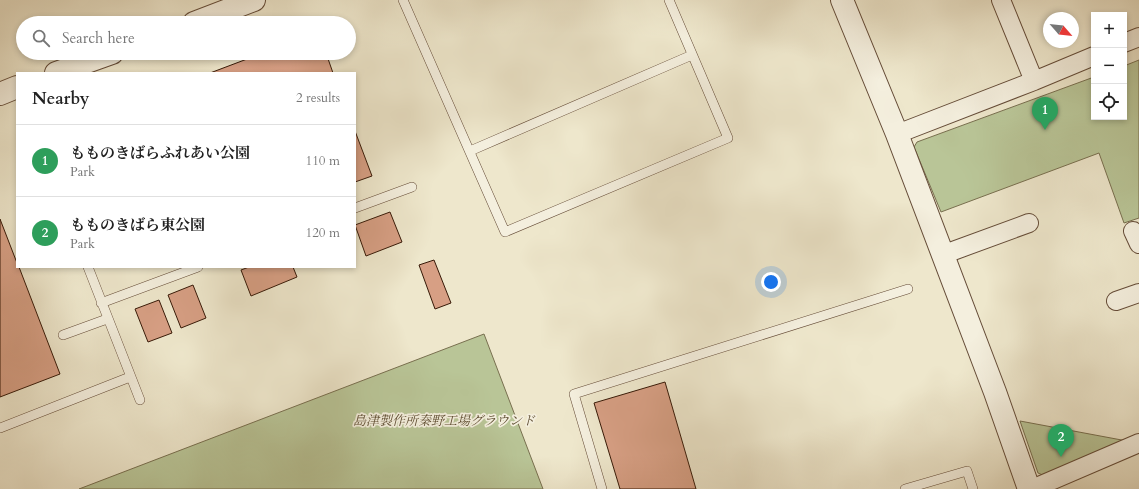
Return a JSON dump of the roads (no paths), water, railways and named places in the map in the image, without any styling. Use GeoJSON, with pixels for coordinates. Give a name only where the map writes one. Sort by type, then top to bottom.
{"type":"FeatureCollection","features":[{"type":"Feature","properties":{"kind":"street"},"geometry":{"type":"LineString","coordinates":[[212,16],[254,0]]}},
{"type":"Feature","properties":{"kind":"street"},"geometry":{"type":"LineString","coordinates":[[842,0],[897,134],[995,392],[1030,489],[1139,443]]}},
{"type":"Feature","properties":{"kind":"street"},"geometry":{"type":"LineString","coordinates":[[1001,0],[1034,81]]}},
{"type":"Feature","properties":{"kind":"street"},"geometry":{"type":"LineString","coordinates":[[1127,42],[1139,37]]}},
{"type":"Feature","properties":{"kind":"street"},"geometry":{"type":"LineString","coordinates":[[897,134],[1091,57]]}},
{"type":"Feature","properties":{"kind":"street"},"geometry":{"type":"LineString","coordinates":[[59,72],[92,60]]}},
{"type":"Feature","properties":{"kind":"street"},"geometry":{"type":"LineString","coordinates":[[0,94],[16,87]]}},
{"type":"Feature","properties":{"kind":"street"},"geometry":{"type":"LineString","coordinates":[[942,255],[1029,223]]}},
{"type":"Feature","properties":{"kind":"street"},"geometry":{"type":"LineString","coordinates":[[1116,301],[1139,293]]}},
{"type":"Feature","properties":{"kind":"lane"},"geometry":{"type":"LineString","coordinates":[[404,0],[505,232],[728,138],[669,0]]}},
{"type":"Feature","properties":{"kind":"lane"},"geometry":{"type":"LineString","coordinates":[[470,151],[692,55]]}},
{"type":"Feature","properties":{"kind":"lane"},"geometry":{"type":"LineString","coordinates":[[356,208],[412,186]]}},
{"type":"Feature","properties":{"kind":"lane"},"geometry":{"type":"LineString","coordinates":[[88,268],[107,319],[140,400]]}},
{"type":"Feature","properties":{"kind":"lane"},"geometry":{"type":"LineString","coordinates":[[101,303],[195,268]]}},
{"type":"Feature","properties":{"kind":"lane"},"geometry":{"type":"LineString","coordinates":[[602,489],[574,394],[908,289]]}},
{"type":"Feature","properties":{"kind":"lane"},"geometry":{"type":"LineString","coordinates":[[63,335],[107,319]]}},
{"type":"Feature","properties":{"kind":"lane"},"geometry":{"type":"LineString","coordinates":[[0,428],[130,377]]}},
{"type":"Feature","properties":{"kind":"lane"},"geometry":{"type":"LineString","coordinates":[[905,489],[967,470],[973,489]]}},
{"type":"Feature","properties":{"kind":"place","name":"もものきばらふれあい公園"},"geometry":{"type":"Point","coordinates":[1045,130]}},
{"type":"Feature","properties":{"kind":"place","name":"もものきばら東公園"},"geometry":{"type":"Point","coordinates":[1061,457]}},
{"type":"Feature","properties":{"kind":"park label","name":"島津製作所秦野工場グラウンド"},"geometry":{"type":"Point","coordinates":[444,421]}}]}
